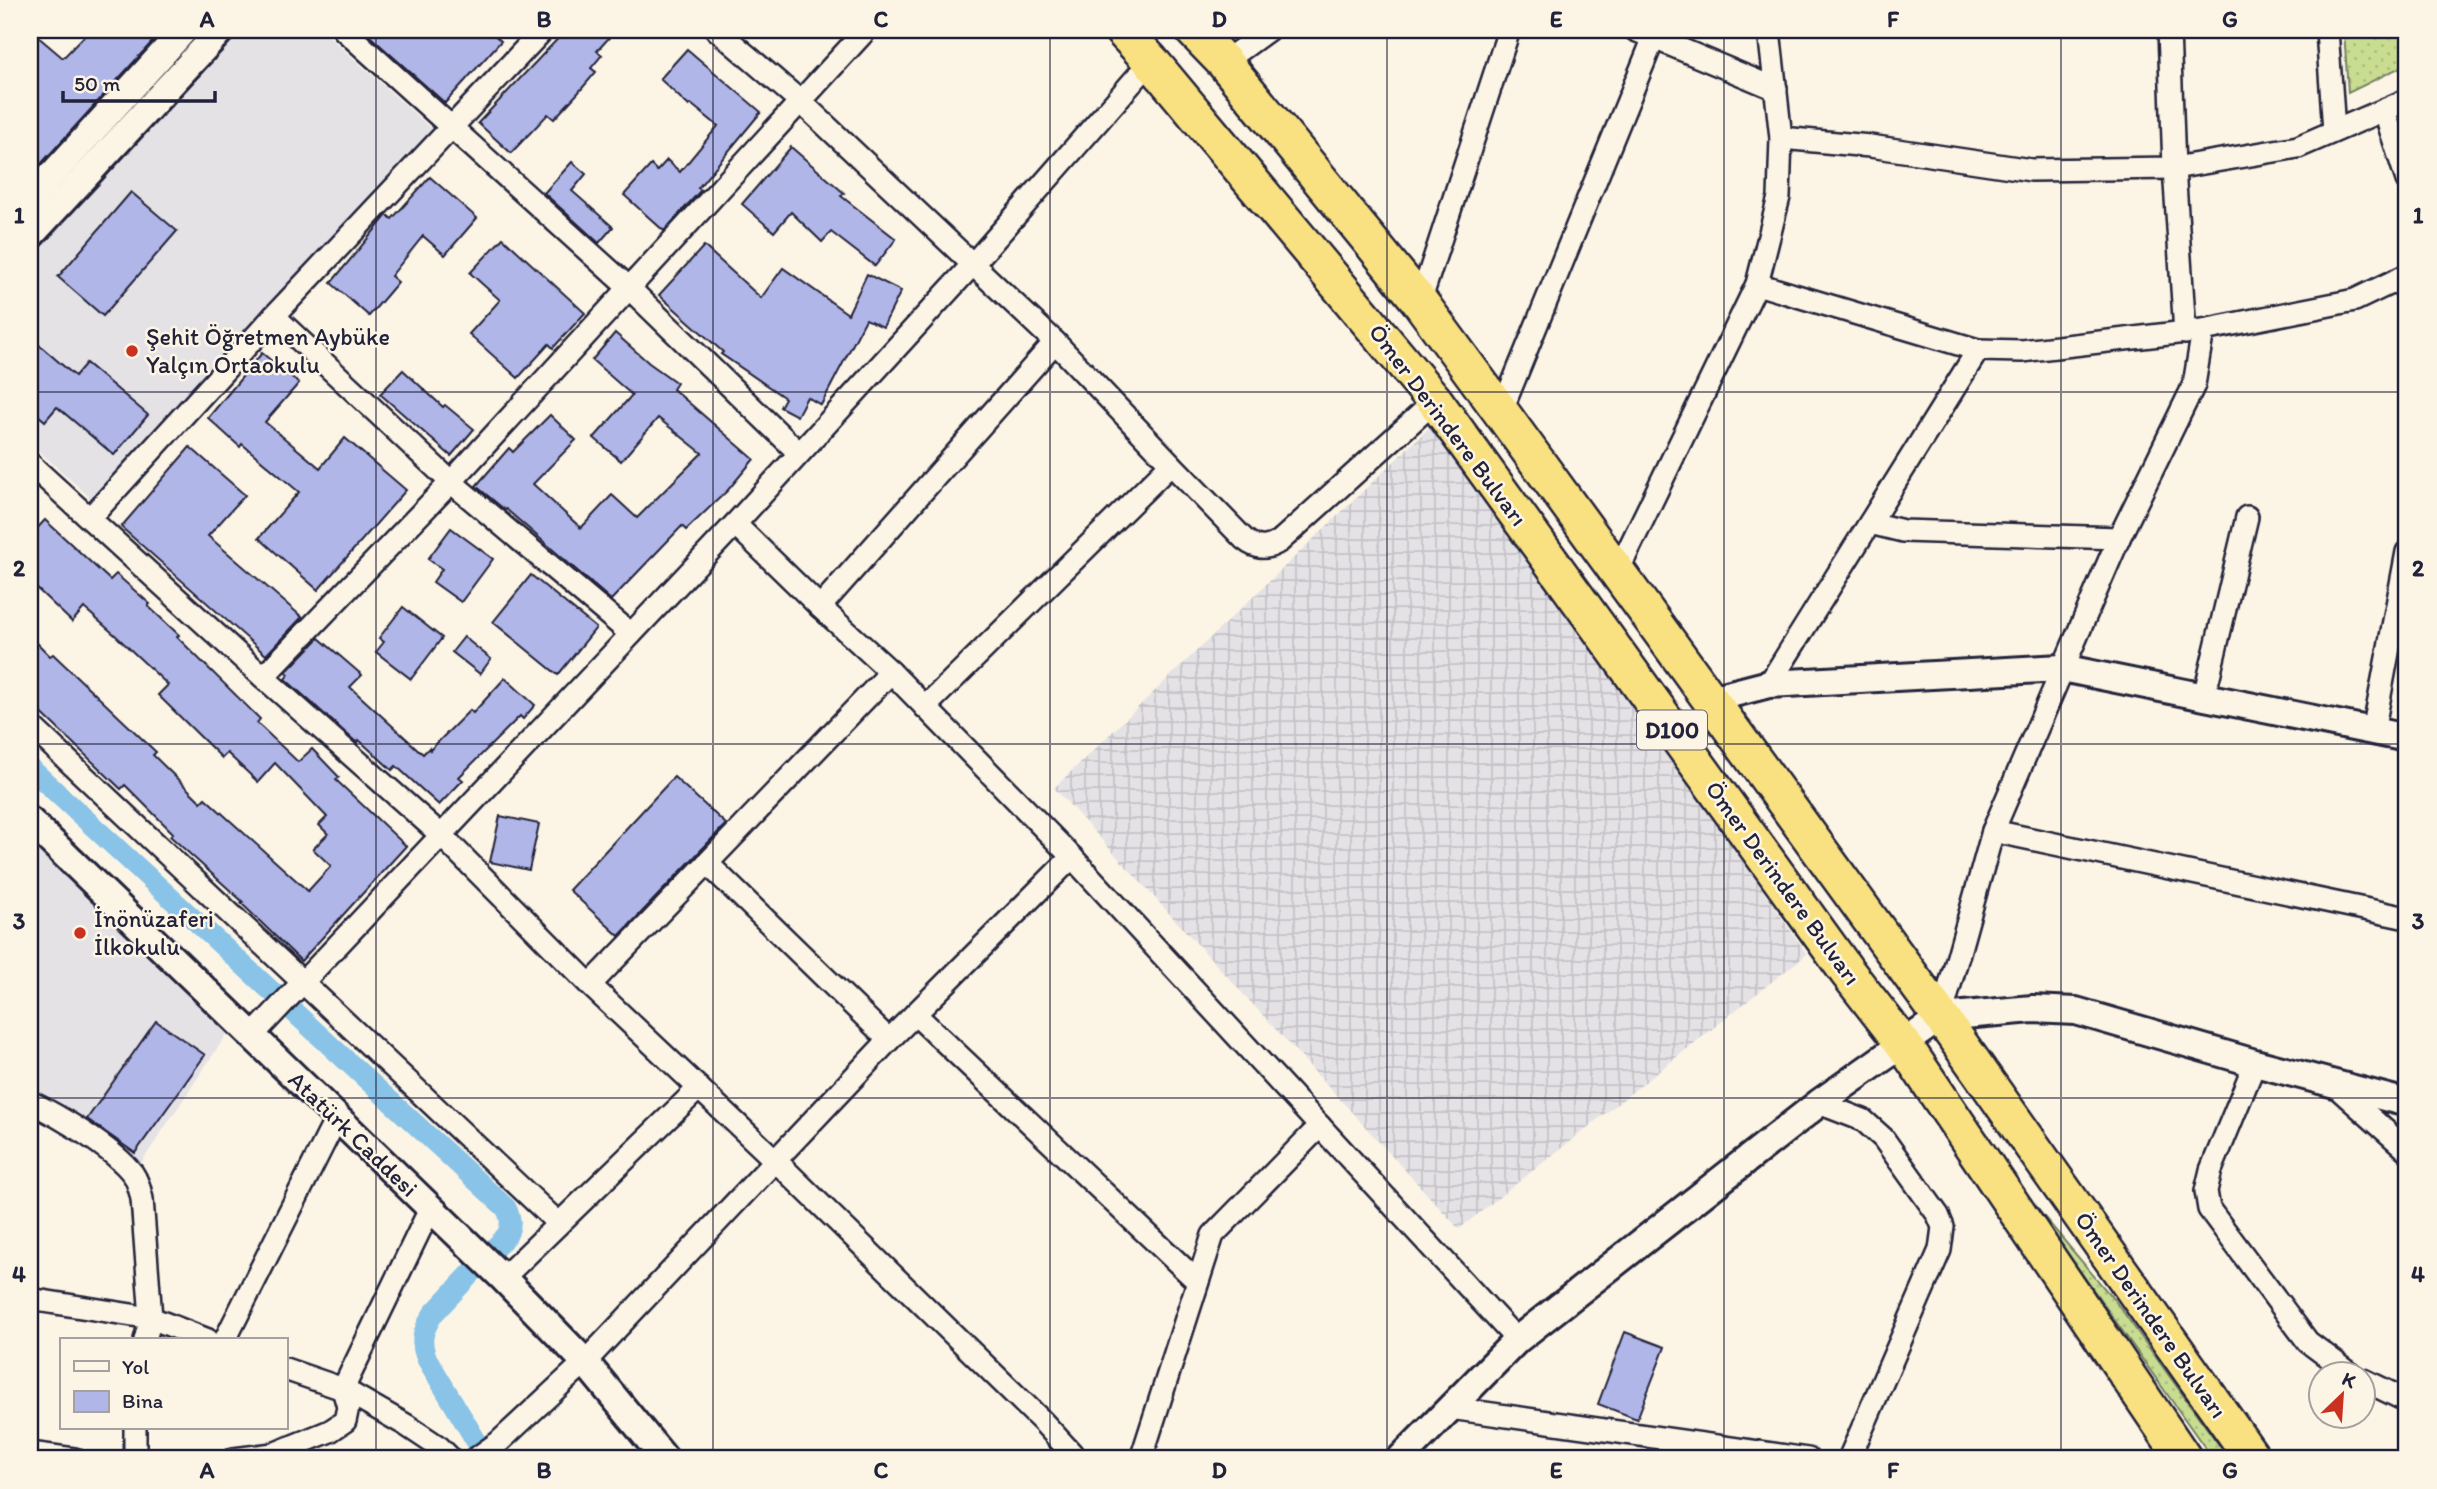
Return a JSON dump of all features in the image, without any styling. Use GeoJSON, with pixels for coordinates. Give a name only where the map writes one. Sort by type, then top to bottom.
{"type":"FeatureCollection","features":[{"type":"Feature","properties":{"kind":"highway","name":"Ömer Derindere Bulvarı"},"geometry":{"type":"LineString","coordinates":[[1122,30],[1151,61],[1435,401],[1848,972],[1904,1045],[2184,1459]]}},
{"type":"Feature","properties":{"kind":"highway","name":"Ömer Derindere Bulvarı"},"geometry":{"type":"LineString","coordinates":[[1193,30],[1224,62],[1420,302],[1502,412],[1941,1017],[2253,1459]]}},
{"type":"Feature","properties":{"kind":"street"},"geometry":{"type":"LineString","coordinates":[[30,199],[184,30]]}},
{"type":"Feature","properties":{"kind":"street"},"geometry":{"type":"LineString","coordinates":[[344,30],[628,287],[799,453]]}},
{"type":"Feature","properties":{"kind":"street"},"geometry":{"type":"LineString","coordinates":[[90,518],[274,316],[543,30]]}},
{"type":"Feature","properties":{"kind":"street"},"geometry":{"type":"LineString","coordinates":[[717,30],[801,102],[1055,342],[1244,539],[1255,547],[1266,548],[1280,541],[1435,401]]}},
{"type":"Feature","properties":{"kind":"street"},"geometry":{"type":"LineString","coordinates":[[263,677],[451,482],[866,30]]}},
{"type":"Feature","properties":{"kind":"street"},"geometry":{"type":"LineString","coordinates":[[1224,62],[1268,30]]}},
{"type":"Feature","properties":{"kind":"street"},"geometry":{"type":"LineString","coordinates":[[1420,302],[1509,30]]}},
{"type":"Feature","properties":{"kind":"street"},"geometry":{"type":"LineString","coordinates":[[1618,570],[1757,284],[1779,197],[1781,138],[1769,30]]}},
{"type":"Feature","properties":{"kind":"street"},"geometry":{"type":"LineString","coordinates":[[1941,1017],[1993,831],[2119,538],[2194,385],[2194,331],[2174,168],[2169,30]]}},
{"type":"Feature","properties":{"kind":"street"},"geometry":{"type":"LineString","coordinates":[[2327,30],[2334,131]]}},
{"type":"Feature","properties":{"kind":"street"},"geometry":{"type":"LineString","coordinates":[[30,236],[217,31]]}},
{"type":"Feature","properties":{"kind":"street"},"geometry":{"type":"LineString","coordinates":[[1502,412],[1649,32],[1776,89]]}},
{"type":"Feature","properties":{"kind":"street"},"geometry":{"type":"LineString","coordinates":[[253,1035],[735,524],[973,264],[1151,61]]}},
{"type":"Feature","properties":{"kind":"street"},"geometry":{"type":"LineString","coordinates":[[1781,138],[1870,146],[2031,170],[2174,168],[2298,147],[2407,100]]}},
{"type":"Feature","properties":{"kind":"street"},"geometry":{"type":"LineString","coordinates":[[2384,110],[2407,180]]}},
{"type":"Feature","properties":{"kind":"street"},"geometry":{"type":"LineString","coordinates":[[1757,284],[1978,350],[2022,351],[2194,331],[2355,300],[2407,275]]}},
{"type":"Feature","properties":{"kind":"street"},"geometry":{"type":"LineString","coordinates":[[274,316],[451,482],[631,634]]}},
{"type":"Feature","properties":{"kind":"street"},"geometry":{"type":"LineString","coordinates":[[820,607],[1055,342]]}},
{"type":"Feature","properties":{"kind":"street"},"geometry":{"type":"LineString","coordinates":[[1769,684],[1978,350]]}},
{"type":"Feature","properties":{"kind":"street"},"geometry":{"type":"LineString","coordinates":[[30,464],[441,835],[590,985],[776,1161],[1043,1422],[1077,1459]]}},
{"type":"Feature","properties":{"kind":"street"},"geometry":{"type":"LineString","coordinates":[[925,707],[1171,464]]}},
{"type":"Feature","properties":{"kind":"street"},"geometry":{"type":"LineString","coordinates":[[2204,697],[2247,517]]}},
{"type":"Feature","properties":{"kind":"street"},"geometry":{"type":"LineString","coordinates":[[1870,523],[1902,531],[2119,538]]}},
{"type":"Feature","properties":{"kind":"street"},"geometry":{"type":"LineString","coordinates":[[735,524],[891,672],[1072,856],[1517,1340]]}},
{"type":"Feature","properties":{"kind":"street"},"geometry":{"type":"LineString","coordinates":[[2373,732],[2407,552]]}},
{"type":"Feature","properties":{"kind":"street"},"geometry":{"type":"LineString","coordinates":[[1711,699],[1769,684],[2062,667],[2407,738]]}},
{"type":"Feature","properties":{"kind":"street"},"geometry":{"type":"LineString","coordinates":[[590,985],[891,672]]}},
{"type":"Feature","properties":{"kind":"street"},"geometry":{"type":"LineString","coordinates":[[30,725],[558,1223]]}},
{"type":"Feature","properties":{"kind":"street","name":"Atatürk Caddesi"},"geometry":{"type":"LineString","coordinates":[[30,821],[503,1278],[585,1362],[665,1459]]}},
{"type":"Feature","properties":{"kind":"street"},"geometry":{"type":"LineString","coordinates":[[1993,831],[2407,918]]}},
{"type":"Feature","properties":{"kind":"street"},"geometry":{"type":"LineString","coordinates":[[475,1459],[499,1442],[585,1362],[889,1040],[1072,856]]}},
{"type":"Feature","properties":{"kind":"street"},"geometry":{"type":"LineString","coordinates":[[707,863],[889,1040]]}},
{"type":"Feature","properties":{"kind":"street"},"geometry":{"type":"LineString","coordinates":[[1400,1459],[1517,1340],[1819,1103],[1941,1017],[2033,1009],[2076,1011],[2255,1063],[2407,1103]]}},
{"type":"Feature","properties":{"kind":"street"},"geometry":{"type":"LineString","coordinates":[[915,1014],[1197,1281]]}},
{"type":"Feature","properties":{"kind":"street"},"geometry":{"type":"LineString","coordinates":[[2255,1063],[2211,1170],[2206,1191],[2209,1209],[2308,1342],[2332,1360]]}},
{"type":"Feature","properties":{"kind":"street"},"geometry":{"type":"LineString","coordinates":[[2333,1084],[2407,1150]]}},
{"type":"Feature","properties":{"kind":"street"},"geometry":{"type":"LineString","coordinates":[[503,1278],[699,1088]]}},
{"type":"Feature","properties":{"kind":"street"},"geometry":{"type":"LineString","coordinates":[[30,1102],[60,1118],[110,1153],[127,1167],[137,1181],[142,1199],[151,1318],[146,1338]]}},
{"type":"Feature","properties":{"kind":"street"},"geometry":{"type":"LineString","coordinates":[[1819,1103],[1863,1120],[1883,1138],[1938,1215],[1943,1227],[1940,1250],[1849,1459]]}},
{"type":"Feature","properties":{"kind":"street"},"geometry":{"type":"LineString","coordinates":[[226,1338],[336,1119]]}},
{"type":"Feature","properties":{"kind":"street"},"geometry":{"type":"LineString","coordinates":[[1141,1459],[1213,1235],[1320,1126]]}},
{"type":"Feature","properties":{"kind":"street"},"geometry":{"type":"LineString","coordinates":[[234,1459],[273,1454],[336,1429],[345,1421],[348,1407],[342,1390],[430,1209]]}},
{"type":"Feature","properties":{"kind":"street"},"geometry":{"type":"LineString","coordinates":[[30,1299],[151,1318],[203,1338]]}},
{"type":"Feature","properties":{"kind":"street"},"geometry":{"type":"LineString","coordinates":[[287,1370],[342,1390],[406,1425],[439,1447],[451,1459]]}},
{"type":"Feature","properties":{"kind":"street"},"geometry":{"type":"LineString","coordinates":[[2378,1387],[2407,1401]]}},
{"type":"Feature","properties":{"kind":"street"},"geometry":{"type":"LineString","coordinates":[[1450,1408],[1808,1459]]}},
{"type":"Feature","properties":{"kind":"street"},"geometry":{"type":"LineString","coordinates":[[135,1430],[135,1459]]}},
{"type":"Feature","properties":{"kind":"street"},"geometry":{"type":"LineString","coordinates":[[30,1453],[74,1459]]}},
{"type":"Feature","properties":{"kind":"shaded area","name":"Şehit Öğretmen Aybüke Yalçın Ortaokulu"},"geometry":{"type":"Polygon","coordinates":[[[238,30],[322,30],[434,131],[96,503],[30,443],[30,259],[238,30]]]}},
{"type":"Feature","properties":{"kind":"shaded area"},"geometry":{"type":"Polygon","coordinates":[[[1437,420],[1807,954],[1459,1229],[1054,788],[1437,420]]]}},
{"type":"Feature","properties":{"kind":"shaded area","name":"İnönüzaferi İlkokulu"},"geometry":{"type":"Polygon","coordinates":[[[30,839],[231,1028],[141,1163],[30,1092],[30,839]]]}},
{"type":"Feature","properties":{"kind":"green space"},"geometry":{"type":"Polygon","coordinates":[[[2344,30],[2407,30],[2407,64],[2348,93],[2344,30]]]}},
{"type":"Feature","properties":{"kind":"green space"},"geometry":{"type":"Polygon","coordinates":[[[2029,1199],[2116,1302],[2229,1459],[2213,1459],[2029,1199]]]}},
{"type":"Feature","properties":{"kind":"building"},"geometry":{"type":"Polygon","coordinates":[[[30,30],[63,58],[90,30],[163,30],[30,176],[30,30]]]}},
{"type":"Feature","properties":{"kind":"building"},"geometry":{"type":"Polygon","coordinates":[[[363,30],[489,30],[501,41],[445,103],[363,30]]]}},
{"type":"Feature","properties":{"kind":"building"},"geometry":{"type":"Polygon","coordinates":[[[566,30],[616,30],[597,51],[602,55],[591,68],[596,72],[554,119],[548,114],[511,153],[478,123],[566,30]]]}},
{"type":"Feature","properties":{"kind":"building"},"geometry":{"type":"Polygon","coordinates":[[[687,49],[761,112],[698,188],[701,190],[664,231],[624,195],[651,165],[657,171],[667,160],[680,172],[718,126],[691,104],[689,106],[660,79],[687,49]]]}},
{"type":"Feature","properties":{"kind":"building"},"geometry":{"type":"Polygon","coordinates":[[[791,147],[844,193],[841,196],[896,239],[875,266],[831,232],[822,242],[791,212],[774,232],[742,204],[791,147]]]}},
{"type":"Feature","properties":{"kind":"building"},"geometry":{"type":"Polygon","coordinates":[[[572,162],[586,174],[572,191],[613,227],[599,243],[544,193],[572,162]]]}},
{"type":"Feature","properties":{"kind":"building"},"geometry":{"type":"Polygon","coordinates":[[[430,177],[477,218],[445,255],[423,236],[391,276],[398,282],[369,316],[331,283],[387,215],[392,219],[430,177]]]}},
{"type":"Feature","properties":{"kind":"building"},"geometry":{"type":"Polygon","coordinates":[[[131,192],[177,231],[103,316],[58,277],[131,192]]]}},
{"type":"Feature","properties":{"kind":"building"},"geometry":{"type":"Polygon","coordinates":[[[503,238],[585,313],[553,348],[549,344],[518,378],[469,334],[500,300],[470,273],[503,238]]]}},
{"type":"Feature","properties":{"kind":"building"},"geometry":{"type":"Polygon","coordinates":[[[704,246],[761,298],[783,268],[848,314],[867,274],[901,291],[883,327],[866,319],[821,405],[807,397],[797,416],[780,407],[785,398],[721,354],[723,352],[659,295],[704,246]]]}},
{"type":"Feature","properties":{"kind":"building"},"geometry":{"type":"Polygon","coordinates":[[[615,333],[677,383],[673,389],[754,459],[728,490],[686,530],[682,526],[611,600],[476,486],[509,448],[513,452],[550,415],[576,440],[533,484],[581,528],[612,495],[637,518],[702,453],[658,418],[621,461],[594,438],[632,395],[592,360],[615,333]]]}},
{"type":"Feature","properties":{"kind":"building"},"geometry":{"type":"Polygon","coordinates":[[[30,337],[75,376],[86,363],[148,415],[114,455],[57,407],[45,421],[30,408],[30,337]]]}},
{"type":"Feature","properties":{"kind":"building"},"geometry":{"type":"Polygon","coordinates":[[[262,353],[299,383],[265,422],[320,468],[345,438],[406,490],[318,590],[259,538],[299,492],[242,444],[240,447],[208,418],[262,353]]]}},
{"type":"Feature","properties":{"kind":"building"},"geometry":{"type":"Polygon","coordinates":[[[403,370],[443,407],[445,405],[474,429],[451,456],[380,394],[403,370]]]}},
{"type":"Feature","properties":{"kind":"building"},"geometry":{"type":"Polygon","coordinates":[[[190,447],[245,495],[208,536],[302,617],[266,655],[121,527],[190,447]]]}},
{"type":"Feature","properties":{"kind":"building"},"geometry":{"type":"Polygon","coordinates":[[[45,520],[110,580],[116,574],[150,604],[148,606],[179,635],[177,637],[260,719],[257,723],[298,762],[312,749],[339,777],[336,780],[406,846],[301,961],[241,903],[243,902],[170,836],[173,833],[125,785],[121,789],[30,702],[30,636],[50,656],[53,654],[156,752],[153,755],[201,802],[205,798],[308,891],[331,866],[313,849],[328,834],[319,825],[327,817],[275,763],[258,782],[227,753],[222,758],[158,695],[168,685],[115,635],[84,608],[72,622],[30,582],[30,536],[45,520]]]}},
{"type":"Feature","properties":{"kind":"building"},"geometry":{"type":"Polygon","coordinates":[[[451,528],[493,559],[461,602],[433,582],[442,569],[428,559],[451,528]]]}},
{"type":"Feature","properties":{"kind":"building"},"geometry":{"type":"Polygon","coordinates":[[[531,575],[596,628],[558,675],[493,622],[531,575]]]}},
{"type":"Feature","properties":{"kind":"building"},"geometry":{"type":"Polygon","coordinates":[[[403,607],[442,638],[411,679],[376,652],[384,642],[379,638],[403,607]]]}},
{"type":"Feature","properties":{"kind":"building"},"geometry":{"type":"Polygon","coordinates":[[[464,637],[491,659],[480,674],[452,652],[464,637]]]}},
{"type":"Feature","properties":{"kind":"building"},"geometry":{"type":"Polygon","coordinates":[[[319,638],[362,675],[350,687],[423,754],[470,710],[473,713],[505,678],[535,705],[523,719],[520,716],[459,777],[463,780],[439,805],[396,766],[392,770],[359,740],[357,743],[285,679],[289,674],[286,672],[319,638]]]}},
{"type":"Feature","properties":{"kind":"building"},"geometry":{"type":"Polygon","coordinates":[[[674,777],[726,824],[619,936],[569,890],[674,777]]]}},
{"type":"Feature","properties":{"kind":"building"},"geometry":{"type":"Polygon","coordinates":[[[500,816],[539,824],[529,870],[490,862],[500,816]]]}},
{"type":"Feature","properties":{"kind":"building"},"geometry":{"type":"Polygon","coordinates":[[[156,1021],[205,1055],[135,1153],[87,1119],[156,1021]]]}},
{"type":"Feature","properties":{"kind":"building"},"geometry":{"type":"Polygon","coordinates":[[[1625,1332],[1665,1347],[1637,1419],[1598,1404],[1625,1332]]]}},
{"type":"Feature","properties":{"kind":"waterway"},"geometry":{"type":"LineString","coordinates":[[30,768],[506,1208],[510,1221],[507,1235],[433,1314],[423,1341],[427,1359],[487,1459]]}},
{"type":"Feature","properties":{"kind":"place","name":"Şehit Öğretmen Aybüke Yalçın Ortaokulu"},"geometry":{"type":"Point","coordinates":[132,351]}},
{"type":"Feature","properties":{"kind":"place","name":"İnönüzaferi İlkokulu"},"geometry":{"type":"Point","coordinates":[80,933]}}]}
